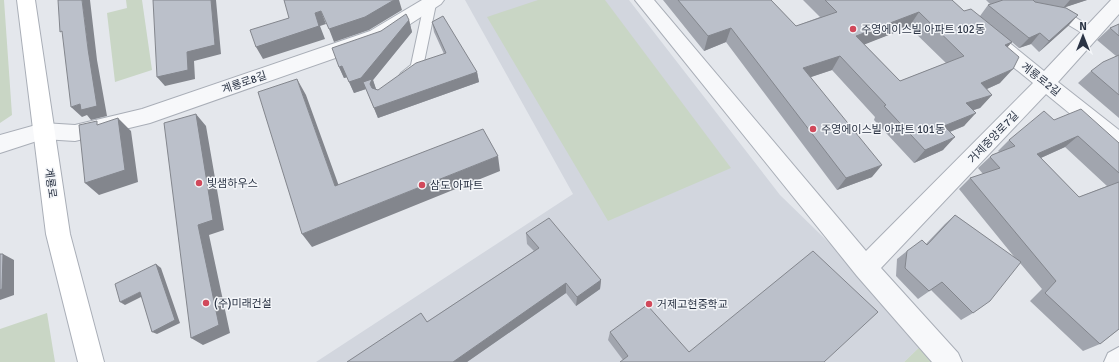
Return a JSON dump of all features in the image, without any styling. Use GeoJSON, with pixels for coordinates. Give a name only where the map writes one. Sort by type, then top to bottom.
{"type":"FeatureCollection","features":[{"type":"Feature","properties":{"kind":"street","name":"계룡로"},"geometry":{"type":"LineString","coordinates":[[26,0],[58,234],[91,362]]}},
{"type":"Feature","properties":{"kind":"street"},"geometry":{"type":"LineString","coordinates":[[644,0],[865,268],[949,362]]}},
{"type":"Feature","properties":{"kind":"street","name":"계룡로8길"},"geometry":{"type":"LineString","coordinates":[[43,131],[58,134],[76,133],[143,117],[377,36],[432,2]]}},
{"type":"Feature","properties":{"kind":"street","name":"거제중앙로7길"},"geometry":{"type":"LineString","coordinates":[[865,268],[1046,82],[1091,33],[1114,3]]}},
{"type":"Feature","properties":{"kind":"street","name":"계룡로2길"},"geometry":{"type":"LineString","coordinates":[[980,30],[1119,142]]}},
{"type":"Feature","properties":{"kind":"street"},"geometry":{"type":"LineString","coordinates":[[0,144],[43,131]]}},
{"type":"Feature","properties":{"kind":"lane"},"geometry":{"type":"LineString","coordinates":[[393,85],[417,67],[432,2]]}},
{"type":"Feature","properties":{"kind":"lane"},"geometry":{"type":"LineString","coordinates":[[1046,11],[1060,13],[1091,33]]}},
{"type":"Feature","properties":{"kind":"shaded area"},"geometry":{"type":"Polygon","coordinates":[[[465,0],[629,0],[780,195],[928,339],[904,362],[316,362],[573,194],[465,0]]]}},
{"type":"Feature","properties":{"kind":"green space"},"geometry":{"type":"Polygon","coordinates":[[[0,0],[4,0],[12,115],[0,123],[0,0]]]}},
{"type":"Feature","properties":{"kind":"green space"},"geometry":{"type":"Polygon","coordinates":[[[126,0],[142,0],[152,70],[115,82],[107,13],[127,8],[126,0]]]}},
{"type":"Feature","properties":{"kind":"green space"},"geometry":{"type":"Polygon","coordinates":[[[538,0],[605,0],[731,168],[608,221],[487,17],[538,0]]]}},
{"type":"Feature","properties":{"kind":"green space"},"geometry":{"type":"Polygon","coordinates":[[[47,313],[55,362],[0,362],[0,329],[47,313]]]}},
{"type":"Feature","properties":{"kind":"green space"},"geometry":{"type":"Polygon","coordinates":[[[928,339],[945,362],[904,362],[928,339]]]}},
{"type":"Feature","properties":{"kind":"building"},"geometry":{"type":"Polygon","coordinates":[[[58,0],[82,0],[97,106],[81,110],[80,104],[71,107],[62,31],[60,32],[58,0]]]}},
{"type":"Feature","properties":{"kind":"building"},"geometry":{"type":"Polygon","coordinates":[[[153,0],[211,0],[215,45],[187,52],[188,70],[157,77],[153,0]]]}},
{"type":"Feature","properties":{"kind":"building"},"geometry":{"type":"Polygon","coordinates":[[[284,0],[394,0],[365,17],[329,29],[321,11],[315,13],[319,26],[256,47],[250,30],[289,18],[284,0]]]}},
{"type":"Feature","properties":{"kind":"building"},"geometry":{"type":"Polygon","coordinates":[[[678,0],[771,0],[796,26],[837,12],[825,0],[952,0],[964,11],[971,9],[1012,42],[1005,45],[1019,57],[1013,69],[981,83],[992,95],[966,103],[976,113],[944,126],[955,137],[925,150],[884,106],[886,105],[840,56],[803,68],[882,165],[846,178],[731,28],[708,36],[678,0]],[[919,12],[856,36],[900,81],[964,56],[919,12]]]}},
{"type":"Feature","properties":{"kind":"building"},"geometry":{"type":"Polygon","coordinates":[[[1003,0],[1033,0],[1035,2],[1066,8],[1078,15],[1049,41],[1040,33],[1029,38],[988,5],[1003,0]]]}},
{"type":"Feature","properties":{"kind":"building"},"geometry":{"type":"Polygon","coordinates":[[[406,14],[409,20],[361,78],[349,82],[342,66],[339,67],[332,48],[381,31],[406,14]]]}},
{"type":"Feature","properties":{"kind":"building"},"geometry":{"type":"Polygon","coordinates":[[[443,16],[477,72],[374,108],[363,82],[372,79],[370,84],[372,88],[378,90],[416,63],[446,53],[432,22],[443,16]]]}},
{"type":"Feature","properties":{"kind":"building"},"geometry":{"type":"Polygon","coordinates":[[[1119,24],[1119,36],[1110,28],[1119,24]]]}},
{"type":"Feature","properties":{"kind":"building"},"geometry":{"type":"Polygon","coordinates":[[[1119,55],[1119,95],[1091,71],[1103,62],[1119,55]]]}},
{"type":"Feature","properties":{"kind":"building","name":"삼도 아파트"},"geometry":{"type":"Polygon","coordinates":[[[297,79],[335,186],[483,129],[498,156],[302,234],[258,92],[297,79]]]}},
{"type":"Feature","properties":{"kind":"building"},"geometry":{"type":"Polygon","coordinates":[[[1081,109],[1119,143],[1119,173],[1078,136],[1037,154],[1079,197],[1119,182],[1119,329],[1100,344],[1045,293],[1056,281],[970,178],[1000,168],[990,157],[1015,146],[1009,140],[1044,111],[1054,120],[1081,109]]]}},
{"type":"Feature","properties":{"kind":"building"},"geometry":{"type":"Polygon","coordinates":[[[196,114],[213,220],[198,225],[219,325],[191,338],[164,123],[196,114]]]}},
{"type":"Feature","properties":{"kind":"building"},"geometry":{"type":"Polygon","coordinates":[[[118,118],[125,170],[85,183],[79,125],[97,121],[97,125],[118,118]]]}},
{"type":"Feature","properties":{"kind":"building"},"geometry":{"type":"Polygon","coordinates":[[[955,215],[1021,262],[990,301],[973,313],[942,282],[929,291],[905,268],[907,251],[922,240],[927,245],[955,215]]]}},
{"type":"Feature","properties":{"kind":"building"},"geometry":{"type":"Polygon","coordinates":[[[549,218],[601,280],[577,297],[566,283],[453,362],[347,362],[421,313],[427,322],[539,248],[526,233],[549,218]]]}},
{"type":"Feature","properties":{"kind":"building"},"geometry":{"type":"Polygon","coordinates":[[[813,251],[878,312],[824,362],[620,362],[628,356],[610,332],[647,305],[689,352],[813,251]]]}},
{"type":"Feature","properties":{"kind":"building"},"geometry":{"type":"Polygon","coordinates":[[[0,254],[3,254],[2,289],[0,290],[0,254]]]}},
{"type":"Feature","properties":{"kind":"building"},"geometry":{"type":"Polygon","coordinates":[[[156,264],[175,320],[152,332],[140,292],[120,302],[115,284],[156,264]]]}},
{"type":"Feature","properties":{"kind":"place","name":"주영에이스빌 아파트 102동"},"geometry":{"type":"Point","coordinates":[853,29]}},
{"type":"Feature","properties":{"kind":"place","name":"주영에이스빌 아파트 101동"},"geometry":{"type":"Point","coordinates":[813,129]}},
{"type":"Feature","properties":{"kind":"place","name":"빛샘하우스"},"geometry":{"type":"Point","coordinates":[199,183]}},
{"type":"Feature","properties":{"kind":"place","name":"삼도 아파트"},"geometry":{"type":"Point","coordinates":[422,185]}},
{"type":"Feature","properties":{"kind":"place","name":"(주)미래건설"},"geometry":{"type":"Point","coordinates":[206,303]}},
{"type":"Feature","properties":{"kind":"place","name":"거제고현중학교"},"geometry":{"type":"Point","coordinates":[649,304]}}]}
